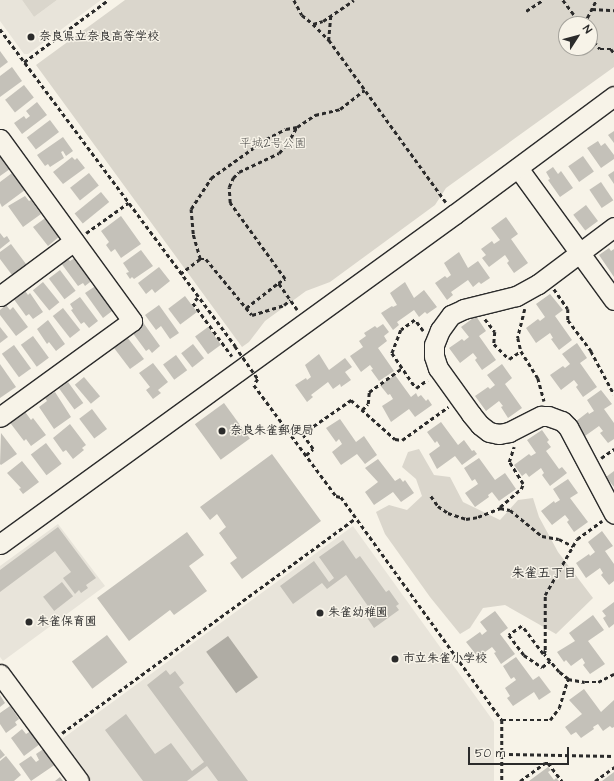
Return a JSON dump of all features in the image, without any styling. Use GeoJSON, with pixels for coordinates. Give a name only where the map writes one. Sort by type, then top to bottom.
{"type":"FeatureCollection","features":[{"type":"Feature","properties":{"kind":"street"},"geometry":{"type":"LineString","coordinates":[[0,544],[306,323],[614,96]]}},
{"type":"Feature","properties":{"kind":"street"},"geometry":{"type":"LineString","coordinates":[[0,139],[132,321],[0,417]]}},
{"type":"Feature","properties":{"kind":"street"},"geometry":{"type":"LineString","coordinates":[[518,168],[578,253],[614,300]]}},
{"type":"Feature","properties":{"kind":"street"},"geometry":{"type":"LineString","coordinates":[[614,227],[546,278],[516,296],[464,309],[451,315],[440,330],[434,345],[434,356],[441,370],[480,425],[489,432],[498,434],[509,432],[541,416],[562,421],[568,426],[614,514]]}},
{"type":"Feature","properties":{"kind":"street"},"geometry":{"type":"LineString","coordinates":[[0,296],[74,241]]}},
{"type":"Feature","properties":{"kind":"street"},"geometry":{"type":"LineString","coordinates":[[0,674],[79,781]]}},
{"type":"Feature","properties":{"kind":"path"},"geometry":{"type":"LineString","coordinates":[[24,62],[108,0]]}},
{"type":"Feature","properties":{"kind":"path"},"geometry":{"type":"LineString","coordinates":[[294,0],[302,15],[322,31],[329,40],[455,214]]}},
{"type":"Feature","properties":{"kind":"path"},"geometry":{"type":"LineString","coordinates":[[313,24],[319,23],[331,16],[354,0]]}},
{"type":"Feature","properties":{"kind":"path"},"geometry":{"type":"LineString","coordinates":[[526,11],[543,0]]}},
{"type":"Feature","properties":{"kind":"path"},"geometry":{"type":"LineString","coordinates":[[563,0],[575,16]]}},
{"type":"Feature","properties":{"kind":"path"},"geometry":{"type":"LineString","coordinates":[[588,16],[596,0]]}},
{"type":"Feature","properties":{"kind":"path"},"geometry":{"type":"LineString","coordinates":[[592,9],[614,10]]}},
{"type":"Feature","properties":{"kind":"path"},"geometry":{"type":"LineString","coordinates":[[329,40],[331,16]]}},
{"type":"Feature","properties":{"kind":"path"},"geometry":{"type":"LineString","coordinates":[[0,29],[180,274],[235,346],[258,379],[254,385],[336,496],[341,497],[502,720],[502,781]]}},
{"type":"Feature","properties":{"kind":"path"},"geometry":{"type":"LineString","coordinates":[[598,46],[600,49],[613,49],[614,53]]}},
{"type":"Feature","properties":{"kind":"path"},"geometry":{"type":"LineString","coordinates":[[200,259],[194,234],[191,208],[211,178],[266,139],[286,129],[297,127],[315,115],[340,109],[364,90]]}},
{"type":"Feature","properties":{"kind":"path"},"geometry":{"type":"LineString","coordinates":[[246,308],[285,279],[230,203],[229,187],[233,178],[239,172],[279,153],[287,144],[297,127]]}},
{"type":"Feature","properties":{"kind":"path"},"geometry":{"type":"LineString","coordinates":[[74,241],[128,203]]}},
{"type":"Feature","properties":{"kind":"path"},"geometry":{"type":"LineString","coordinates":[[180,274],[200,259],[206,259],[252,315],[284,305],[290,300]]}},
{"type":"Feature","properties":{"kind":"path"},"geometry":{"type":"LineString","coordinates":[[546,278],[568,309],[568,320],[591,350],[614,394]]}},
{"type":"Feature","properties":{"kind":"path"},"geometry":{"type":"LineString","coordinates":[[278,283],[306,323]]}},
{"type":"Feature","properties":{"kind":"path"},"geometry":{"type":"LineString","coordinates":[[523,292],[526,304],[518,338],[521,351],[538,378],[546,416]]}},
{"type":"Feature","properties":{"kind":"path"},"geometry":{"type":"LineString","coordinates":[[198,298],[193,303],[233,358]]}},
{"type":"Feature","properties":{"kind":"path"},"geometry":{"type":"LineString","coordinates":[[476,306],[495,332],[494,344],[509,359],[521,351]]}},
{"type":"Feature","properties":{"kind":"path"},"geometry":{"type":"LineString","coordinates":[[434,345],[415,320],[401,330],[392,354],[416,388],[441,370]]}},
{"type":"Feature","properties":{"kind":"path"},"geometry":{"type":"LineString","coordinates":[[362,410],[368,404],[369,392],[402,368]]}},
{"type":"Feature","properties":{"kind":"path"},"geometry":{"type":"LineString","coordinates":[[306,455],[313,449],[302,434],[350,400],[395,439],[402,440],[461,399]]}},
{"type":"Feature","properties":{"kind":"path"},"geometry":{"type":"LineString","coordinates":[[432,496],[438,506],[448,513],[466,518],[478,517],[500,508],[521,489],[523,484],[509,462],[514,446],[509,432]]}},
{"type":"Feature","properties":{"kind":"path"},"geometry":{"type":"LineString","coordinates":[[500,508],[510,510],[542,536],[558,539],[573,546]]}},
{"type":"Feature","properties":{"kind":"path"},"geometry":{"type":"LineString","coordinates":[[544,654],[545,595],[577,539],[614,514]]}},
{"type":"Feature","properties":{"kind":"path"},"geometry":{"type":"LineString","coordinates":[[50,742],[356,518]]}},
{"type":"Feature","properties":{"kind":"path"},"geometry":{"type":"LineString","coordinates":[[550,661],[542,667],[524,655],[509,635],[522,626],[559,672],[568,679],[598,682],[614,674]]}},
{"type":"Feature","properties":{"kind":"path"},"geometry":{"type":"LineString","coordinates":[[502,720],[550,720],[559,708],[568,679]]}},
{"type":"Feature","properties":{"kind":"path"},"geometry":{"type":"LineString","coordinates":[[502,754],[614,756]]}},
{"type":"Feature","properties":{"kind":"path"},"geometry":{"type":"LineString","coordinates":[[520,781],[545,763],[548,763],[562,781]]}},
{"type":"Feature","properties":{"kind":"path"},"geometry":{"type":"LineString","coordinates":[[595,781],[614,767]]}},
{"type":"Feature","properties":{"kind":"shaded area","name":"奈良県立奈良高等学校"},"geometry":{"type":"Polygon","coordinates":[[[0,0],[22,0],[34,17],[57,0],[101,0],[28,54],[24,54],[0,21],[0,0]]]}},
{"type":"Feature","properties":{"kind":"shaded area","name":"朱雀保育園"},"geometry":{"type":"Polygon","coordinates":[[[58,524],[105,586],[3,661],[0,657],[0,566],[58,524]]]}},
{"type":"Feature","properties":{"kind":"shaded area","name":"市立朱雀小学校"},"geometry":{"type":"Polygon","coordinates":[[[353,526],[494,722],[494,781],[92,781],[62,739],[353,526]]]}},
{"type":"Feature","properties":{"kind":"shaded area"},"geometry":{"type":"Polygon","coordinates":[[[228,636],[258,677],[236,693],[206,652],[228,636]]]}},
{"type":"Feature","properties":{"kind":"green space"},"geometry":{"type":"Polygon","coordinates":[[[22,0],[57,0],[34,17],[22,0]]]}},
{"type":"Feature","properties":{"kind":"green space","name":"平城2号公園"},"geometry":{"type":"Polygon","coordinates":[[[125,0],[614,0],[614,67],[446,188],[435,205],[330,282],[306,291],[265,321],[249,342],[242,347],[36,65],[125,0]]]}},
{"type":"Feature","properties":{"kind":"green space"},"geometry":{"type":"Polygon","coordinates":[[[419,449],[434,475],[450,477],[463,502],[500,520],[518,500],[533,498],[539,517],[558,552],[593,598],[556,634],[505,605],[483,608],[470,628],[460,634],[430,597],[385,534],[376,512],[389,505],[407,510],[422,496],[416,479],[402,467],[408,452],[419,449]]]}},
{"type":"Feature","properties":{"kind":"building"},"geometry":{"type":"Polygon","coordinates":[[[0,51],[8,62],[0,68],[0,51]]]}},
{"type":"Feature","properties":{"kind":"building"},"geometry":{"type":"Polygon","coordinates":[[[12,67],[22,81],[0,97],[0,76],[12,67]]]}},
{"type":"Feature","properties":{"kind":"building"},"geometry":{"type":"Polygon","coordinates":[[[24,85],[34,98],[15,112],[5,100],[24,85]]]}},
{"type":"Feature","properties":{"kind":"building"},"geometry":{"type":"Polygon","coordinates":[[[37,102],[47,115],[22,134],[14,123],[24,116],[26,119],[30,116],[26,111],[37,102]]]}},
{"type":"Feature","properties":{"kind":"building"},"geometry":{"type":"Polygon","coordinates":[[[50,120],[59,132],[36,149],[27,137],[50,120]]]}},
{"type":"Feature","properties":{"kind":"building"},"geometry":{"type":"Polygon","coordinates":[[[614,131],[614,143],[608,135],[614,131]]]}},
{"type":"Feature","properties":{"kind":"building"},"geometry":{"type":"Polygon","coordinates":[[[63,137],[73,151],[66,156],[63,151],[61,152],[64,158],[50,167],[48,164],[45,166],[37,155],[63,137]]]}},
{"type":"Feature","properties":{"kind":"building"},"geometry":{"type":"Polygon","coordinates":[[[598,141],[601,146],[605,143],[614,155],[614,159],[601,168],[587,148],[598,141]]]}},
{"type":"Feature","properties":{"kind":"building"},"geometry":{"type":"Polygon","coordinates":[[[0,156],[10,169],[0,176],[0,156]]]}},
{"type":"Feature","properties":{"kind":"building"},"geometry":{"type":"Polygon","coordinates":[[[583,156],[594,172],[579,182],[568,166],[583,156]]]}},
{"type":"Feature","properties":{"kind":"building"},"geometry":{"type":"Polygon","coordinates":[[[72,157],[75,160],[77,158],[85,168],[63,184],[53,172],[72,157]]]}},
{"type":"Feature","properties":{"kind":"building"},"geometry":{"type":"Polygon","coordinates":[[[553,167],[558,174],[561,171],[573,188],[560,197],[548,180],[550,179],[546,172],[553,167]]]}},
{"type":"Feature","properties":{"kind":"building"},"geometry":{"type":"Polygon","coordinates":[[[614,171],[614,184],[608,175],[614,171]]]}},
{"type":"Feature","properties":{"kind":"building"},"geometry":{"type":"Polygon","coordinates":[[[12,173],[25,190],[2,207],[0,203],[0,182],[12,173]]]}},
{"type":"Feature","properties":{"kind":"building"},"geometry":{"type":"Polygon","coordinates":[[[89,173],[99,186],[80,200],[70,188],[89,173]]]}},
{"type":"Feature","properties":{"kind":"building"},"geometry":{"type":"Polygon","coordinates":[[[601,182],[613,200],[602,208],[589,190],[601,182]]]}},
{"type":"Feature","properties":{"kind":"building"},"geometry":{"type":"Polygon","coordinates":[[[101,192],[109,202],[83,223],[75,213],[101,192]]]}},
{"type":"Feature","properties":{"kind":"building"},"geometry":{"type":"Polygon","coordinates":[[[25,196],[29,201],[31,200],[41,214],[23,227],[8,206],[25,196]]]}},
{"type":"Feature","properties":{"kind":"building"},"geometry":{"type":"Polygon","coordinates":[[[586,205],[598,221],[585,231],[573,215],[586,205]]]}},
{"type":"Feature","properties":{"kind":"building"},"geometry":{"type":"Polygon","coordinates":[[[48,216],[60,236],[48,246],[33,227],[48,216]]]}},
{"type":"Feature","properties":{"kind":"building"},"geometry":{"type":"Polygon","coordinates":[[[121,216],[141,244],[121,258],[115,249],[111,252],[106,245],[109,242],[101,231],[121,216]]]}},
{"type":"Feature","properties":{"kind":"building"},"geometry":{"type":"Polygon","coordinates":[[[506,217],[518,234],[511,239],[528,263],[514,273],[507,263],[509,261],[505,255],[489,267],[482,258],[486,255],[481,249],[492,241],[494,244],[500,240],[491,228],[506,217]]]}},
{"type":"Feature","properties":{"kind":"building"},"geometry":{"type":"Polygon","coordinates":[[[0,233],[4,238],[7,236],[10,241],[0,249],[0,233]]]}},
{"type":"Feature","properties":{"kind":"building"},"geometry":{"type":"Polygon","coordinates":[[[11,244],[26,264],[12,275],[0,259],[0,252],[11,244]]]}},
{"type":"Feature","properties":{"kind":"building"},"geometry":{"type":"Polygon","coordinates":[[[609,248],[611,251],[614,249],[614,277],[599,255],[609,248]]]}},
{"type":"Feature","properties":{"kind":"building"},"geometry":{"type":"Polygon","coordinates":[[[141,250],[153,266],[134,279],[132,277],[130,279],[126,273],[129,272],[123,263],[141,250]]]}},
{"type":"Feature","properties":{"kind":"building"},"geometry":{"type":"Polygon","coordinates":[[[459,252],[468,268],[478,261],[490,278],[481,284],[479,282],[473,287],[468,280],[451,292],[453,295],[447,300],[435,283],[445,276],[447,278],[451,275],[444,263],[459,252]]]}},
{"type":"Feature","properties":{"kind":"building"},"geometry":{"type":"Polygon","coordinates":[[[78,256],[94,279],[85,286],[83,283],[78,286],[61,263],[67,258],[70,261],[78,256]]]}},
{"type":"Feature","properties":{"kind":"building"},"geometry":{"type":"Polygon","coordinates":[[[159,267],[170,281],[155,293],[152,289],[146,294],[138,283],[159,267]]]}},
{"type":"Feature","properties":{"kind":"building"},"geometry":{"type":"Polygon","coordinates":[[[60,270],[76,291],[64,299],[49,278],[60,270]]]}},
{"type":"Feature","properties":{"kind":"building"},"geometry":{"type":"Polygon","coordinates":[[[43,282],[59,302],[49,310],[33,290],[43,282]]]}},
{"type":"Feature","properties":{"kind":"building"},"geometry":{"type":"Polygon","coordinates":[[[405,282],[414,298],[424,290],[437,307],[427,314],[425,312],[419,317],[414,310],[397,322],[399,325],[393,330],[381,313],[392,306],[397,305],[390,293],[405,282]]]}},
{"type":"Feature","properties":{"kind":"building"},"geometry":{"type":"Polygon","coordinates":[[[97,285],[116,308],[103,318],[85,293],[97,285]]]}},
{"type":"Feature","properties":{"kind":"building"},"geometry":{"type":"Polygon","coordinates":[[[23,288],[28,295],[30,293],[43,312],[33,319],[29,314],[26,316],[13,298],[18,295],[16,292],[23,288]]]}},
{"type":"Feature","properties":{"kind":"building"},"geometry":{"type":"Polygon","coordinates":[[[550,294],[563,310],[555,316],[572,340],[559,350],[551,339],[553,338],[550,333],[536,343],[526,328],[538,319],[540,321],[545,317],[536,304],[550,294]]]}},
{"type":"Feature","properties":{"kind":"building"},"geometry":{"type":"Polygon","coordinates":[[[185,296],[197,312],[180,325],[168,309],[185,296]]]}},
{"type":"Feature","properties":{"kind":"building"},"geometry":{"type":"Polygon","coordinates":[[[80,297],[98,321],[89,328],[84,322],[81,324],[71,310],[73,309],[70,304],[80,297]]]}},
{"type":"Feature","properties":{"kind":"building"},"geometry":{"type":"Polygon","coordinates":[[[6,305],[10,310],[13,307],[28,327],[16,336],[0,315],[0,310],[6,305]]]}},
{"type":"Feature","properties":{"kind":"building"},"geometry":{"type":"Polygon","coordinates":[[[159,305],[179,333],[170,339],[161,326],[156,330],[145,315],[159,305]]]}},
{"type":"Feature","properties":{"kind":"building"},"geometry":{"type":"Polygon","coordinates":[[[63,308],[80,330],[70,338],[53,316],[63,308]]]}},
{"type":"Feature","properties":{"kind":"building"},"geometry":{"type":"Polygon","coordinates":[[[476,316],[486,331],[479,336],[496,360],[482,370],[475,360],[477,358],[473,353],[460,363],[449,348],[462,339],[464,341],[469,337],[461,327],[476,316]]]}},
{"type":"Feature","properties":{"kind":"building"},"geometry":{"type":"Polygon","coordinates":[[[48,320],[65,344],[56,351],[49,342],[47,344],[37,329],[48,320]]]}},
{"type":"Feature","properties":{"kind":"building"},"geometry":{"type":"Polygon","coordinates":[[[142,321],[160,346],[152,353],[149,349],[146,351],[132,332],[133,328],[142,321]]]}},
{"type":"Feature","properties":{"kind":"building"},"geometry":{"type":"Polygon","coordinates":[[[383,324],[389,332],[384,336],[387,341],[378,348],[394,371],[379,381],[371,370],[373,369],[370,365],[361,372],[350,356],[363,347],[359,341],[366,336],[364,333],[375,326],[377,328],[383,324]]]}},
{"type":"Feature","properties":{"kind":"building"},"geometry":{"type":"Polygon","coordinates":[[[0,327],[8,337],[0,343],[0,327]]]}},
{"type":"Feature","properties":{"kind":"building"},"geometry":{"type":"Polygon","coordinates":[[[208,327],[221,345],[208,354],[195,336],[208,327]]]}},
{"type":"Feature","properties":{"kind":"building"},"geometry":{"type":"Polygon","coordinates":[[[33,336],[49,358],[37,367],[21,345],[33,336]]]}},
{"type":"Feature","properties":{"kind":"building"},"geometry":{"type":"Polygon","coordinates":[[[127,337],[144,359],[130,369],[111,344],[127,337]]]}},
{"type":"Feature","properties":{"kind":"building"},"geometry":{"type":"Polygon","coordinates":[[[577,343],[587,358],[580,363],[597,387],[583,397],[576,387],[578,385],[574,380],[561,390],[550,375],[563,366],[565,368],[570,364],[562,354],[577,343]]]}},
{"type":"Feature","properties":{"kind":"building"},"geometry":{"type":"Polygon","coordinates":[[[193,344],[204,358],[192,367],[181,353],[193,344]]]}},
{"type":"Feature","properties":{"kind":"building"},"geometry":{"type":"Polygon","coordinates":[[[14,345],[31,368],[19,377],[2,354],[14,345]]]}},
{"type":"Feature","properties":{"kind":"building"},"geometry":{"type":"Polygon","coordinates":[[[319,354],[329,370],[345,358],[352,367],[345,372],[351,380],[341,387],[340,384],[333,389],[328,382],[311,395],[313,397],[307,402],[295,385],[306,378],[307,380],[311,377],[305,365],[319,354]]]}},
{"type":"Feature","properties":{"kind":"building"},"geometry":{"type":"Polygon","coordinates":[[[176,355],[187,370],[174,380],[163,364],[176,355]]]}},
{"type":"Feature","properties":{"kind":"building"},"geometry":{"type":"Polygon","coordinates":[[[153,363],[168,382],[158,390],[161,393],[153,399],[146,390],[150,387],[139,373],[153,363]]]}},
{"type":"Feature","properties":{"kind":"building"},"geometry":{"type":"Polygon","coordinates":[[[0,364],[16,387],[0,398],[0,364]]]}},
{"type":"Feature","properties":{"kind":"building"},"geometry":{"type":"Polygon","coordinates":[[[502,364],[512,378],[505,384],[522,408],[508,418],[499,401],[486,411],[475,396],[488,387],[490,389],[495,385],[487,375],[502,364]]]}},
{"type":"Feature","properties":{"kind":"building"},"geometry":{"type":"Polygon","coordinates":[[[395,375],[411,397],[416,393],[418,397],[421,395],[426,401],[428,399],[432,405],[415,417],[409,409],[391,422],[382,406],[393,399],[390,394],[388,395],[380,385],[395,375]]]}},
{"type":"Feature","properties":{"kind":"building"},"geometry":{"type":"Polygon","coordinates":[[[84,377],[100,396],[91,404],[75,385],[84,377]]]}},
{"type":"Feature","properties":{"kind":"building"},"geometry":{"type":"Polygon","coordinates":[[[68,382],[83,403],[74,410],[59,388],[68,382]]]}},
{"type":"Feature","properties":{"kind":"building"},"geometry":{"type":"Polygon","coordinates":[[[601,390],[612,404],[604,409],[614,423],[614,439],[608,443],[600,433],[603,431],[599,426],[585,436],[575,422],[588,412],[589,414],[594,411],[587,400],[601,390]]]}},
{"type":"Feature","properties":{"kind":"building"},"geometry":{"type":"Polygon","coordinates":[[[55,392],[71,417],[54,429],[39,407],[47,401],[45,398],[55,392]]]}},
{"type":"Feature","properties":{"kind":"building","name":"奈良朱雀郵便局"},"geometry":{"type":"Polygon","coordinates":[[[224,403],[250,439],[221,460],[195,424],[224,403]]]}},
{"type":"Feature","properties":{"kind":"building"},"geometry":{"type":"Polygon","coordinates":[[[23,409],[31,420],[33,418],[46,435],[31,446],[26,439],[24,441],[8,420],[23,409]]]}},
{"type":"Feature","properties":{"kind":"building"},"geometry":{"type":"Polygon","coordinates":[[[92,409],[107,429],[94,439],[79,419],[92,409]]]}},
{"type":"Feature","properties":{"kind":"building"},"geometry":{"type":"Polygon","coordinates":[[[340,419],[356,442],[364,436],[377,455],[365,464],[357,454],[341,465],[332,452],[342,444],[339,439],[336,442],[326,428],[340,419]]]}},
{"type":"Feature","properties":{"kind":"building"},"geometry":{"type":"Polygon","coordinates":[[[441,422],[458,445],[464,440],[472,451],[474,450],[477,454],[462,465],[455,456],[437,469],[429,454],[440,446],[437,441],[435,443],[427,432],[441,422]]]}},
{"type":"Feature","properties":{"kind":"building"},"geometry":{"type":"Polygon","coordinates":[[[70,424],[86,445],[82,448],[84,450],[73,459],[66,450],[63,452],[53,438],[70,424]]]}},
{"type":"Feature","properties":{"kind":"building"},"geometry":{"type":"Polygon","coordinates":[[[542,430],[549,440],[547,442],[551,447],[546,451],[559,469],[562,467],[567,473],[550,486],[542,475],[544,473],[541,468],[529,477],[526,473],[522,476],[514,465],[529,454],[531,456],[536,453],[527,440],[542,430]]]}},
{"type":"Feature","properties":{"kind":"building"},"geometry":{"type":"Polygon","coordinates":[[[1,433],[17,454],[1,465],[0,464],[1,433]]]}},
{"type":"Feature","properties":{"kind":"building"},"geometry":{"type":"Polygon","coordinates":[[[46,443],[62,464],[46,475],[31,454],[46,443]]]}},
{"type":"Feature","properties":{"kind":"building"},"geometry":{"type":"Polygon","coordinates":[[[272,454],[321,521],[242,579],[230,563],[237,558],[219,533],[226,527],[217,514],[210,520],[200,507],[272,454]]]}},
{"type":"Feature","properties":{"kind":"building"},"geometry":{"type":"Polygon","coordinates":[[[479,458],[495,480],[505,473],[516,489],[499,501],[492,492],[488,495],[489,497],[475,507],[465,493],[478,484],[475,479],[472,481],[464,468],[479,458]]]}},
{"type":"Feature","properties":{"kind":"building"},"geometry":{"type":"Polygon","coordinates":[[[378,459],[395,481],[400,478],[403,482],[405,480],[414,493],[401,502],[393,492],[374,505],[365,492],[378,482],[365,468],[378,459]]]}},
{"type":"Feature","properties":{"kind":"building"},"geometry":{"type":"Polygon","coordinates":[[[22,461],[39,482],[23,494],[19,489],[21,488],[7,473],[22,461]]]}},
{"type":"Feature","properties":{"kind":"building"},"geometry":{"type":"Polygon","coordinates":[[[614,471],[614,487],[606,477],[614,471]]]}},
{"type":"Feature","properties":{"kind":"building"},"geometry":{"type":"Polygon","coordinates":[[[568,479],[578,493],[570,498],[588,522],[574,532],[567,522],[569,520],[565,515],[552,525],[541,511],[554,501],[555,503],[560,500],[553,489],[568,479]]]}},
{"type":"Feature","properties":{"kind":"building"},"geometry":{"type":"Polygon","coordinates":[[[58,527],[96,578],[86,585],[88,588],[81,593],[79,590],[75,594],[63,578],[71,572],[55,551],[0,592],[0,570],[58,527]]]}},
{"type":"Feature","properties":{"kind":"building"},"geometry":{"type":"Polygon","coordinates":[[[602,531],[613,546],[605,551],[614,564],[614,581],[609,585],[601,575],[603,573],[600,568],[586,578],[576,563],[589,554],[590,556],[595,552],[588,542],[602,531]]]}},
{"type":"Feature","properties":{"kind":"building"},"geometry":{"type":"Polygon","coordinates":[[[187,532],[204,555],[189,566],[207,591],[174,615],[170,610],[129,641],[97,598],[187,532]]]}},
{"type":"Feature","properties":{"kind":"building"},"geometry":{"type":"Polygon","coordinates":[[[343,540],[356,559],[360,556],[386,592],[389,590],[399,604],[396,606],[399,610],[374,628],[364,613],[370,609],[346,575],[327,589],[322,583],[293,604],[280,586],[314,561],[329,582],[334,578],[319,557],[343,540]]]}},
{"type":"Feature","properties":{"kind":"building"},"geometry":{"type":"Polygon","coordinates":[[[62,582],[73,596],[54,611],[43,597],[62,582]]]}},
{"type":"Feature","properties":{"kind":"building"},"geometry":{"type":"Polygon","coordinates":[[[614,602],[614,624],[609,628],[603,618],[606,616],[602,611],[614,602]]]}},
{"type":"Feature","properties":{"kind":"building"},"geometry":{"type":"Polygon","coordinates":[[[495,611],[508,628],[500,634],[515,654],[501,664],[492,647],[478,657],[466,642],[480,632],[482,635],[487,631],[480,622],[495,611]]]}},
{"type":"Feature","properties":{"kind":"building"},"geometry":{"type":"Polygon","coordinates":[[[593,615],[604,630],[588,641],[605,664],[590,674],[583,665],[585,663],[582,658],[571,666],[566,660],[564,662],[557,652],[575,641],[569,633],[593,615]]]}},
{"type":"Feature","properties":{"kind":"building"},"geometry":{"type":"Polygon","coordinates":[[[107,635],[127,662],[92,689],[72,661],[107,635]]]}},
{"type":"Feature","properties":{"kind":"building"},"geometry":{"type":"Polygon","coordinates":[[[516,657],[533,680],[539,676],[551,692],[539,700],[534,692],[513,706],[507,698],[510,696],[505,688],[516,680],[514,677],[511,679],[503,666],[516,657]]]}},
{"type":"Feature","properties":{"kind":"building"},"geometry":{"type":"Polygon","coordinates":[[[166,670],[170,675],[175,671],[184,683],[179,687],[248,781],[218,781],[207,766],[187,781],[143,781],[105,730],[126,714],[155,754],[171,743],[192,771],[204,762],[147,685],[166,670]]]}},
{"type":"Feature","properties":{"kind":"building"},"geometry":{"type":"Polygon","coordinates":[[[584,689],[601,712],[614,700],[614,727],[612,728],[610,726],[603,731],[598,724],[593,727],[594,729],[581,738],[576,732],[571,735],[565,727],[582,714],[569,700],[584,689]]]}},
{"type":"Feature","properties":{"kind":"building"},"geometry":{"type":"Polygon","coordinates":[[[0,695],[5,703],[0,707],[0,695]]]}},
{"type":"Feature","properties":{"kind":"building"},"geometry":{"type":"Polygon","coordinates":[[[10,706],[19,719],[15,722],[17,725],[6,733],[0,724],[0,713],[10,706]]]}},
{"type":"Feature","properties":{"kind":"building"},"geometry":{"type":"Polygon","coordinates":[[[22,729],[26,734],[31,731],[40,744],[24,756],[11,738],[22,729]]]}},
{"type":"Feature","properties":{"kind":"building"},"geometry":{"type":"Polygon","coordinates":[[[45,748],[56,764],[31,781],[19,764],[31,756],[36,762],[39,760],[36,754],[45,748]]]}},
{"type":"Feature","properties":{"kind":"building"},"geometry":{"type":"Polygon","coordinates":[[[0,749],[5,755],[0,759],[0,749]]]}},
{"type":"Feature","properties":{"kind":"building"},"geometry":{"type":"Polygon","coordinates":[[[6,756],[21,775],[14,781],[0,781],[0,761],[6,756]]]}},
{"type":"Feature","properties":{"kind":"building"},"geometry":{"type":"Polygon","coordinates":[[[548,767],[551,770],[548,772],[554,780],[556,778],[559,781],[529,781],[548,767]]]}},
{"type":"Feature","properties":{"kind":"building"},"geometry":{"type":"Polygon","coordinates":[[[614,772],[614,781],[602,781],[614,772]]]}},
{"type":"Feature","properties":{"kind":"building"},"geometry":{"type":"Polygon","coordinates":[[[60,777],[63,781],[55,781],[60,777]]]}},
{"type":"Feature","properties":{"kind":"place","name":"奈良県立奈良高等学校"},"geometry":{"type":"Point","coordinates":[31,37]}},
{"type":"Feature","properties":{"kind":"place","name":"奈良朱雀郵便局"},"geometry":{"type":"Point","coordinates":[222,431]}},
{"type":"Feature","properties":{"kind":"place","name":"朱雀幼稚園"},"geometry":{"type":"Point","coordinates":[320,613]}},
{"type":"Feature","properties":{"kind":"place","name":"朱雀保育園"},"geometry":{"type":"Point","coordinates":[29,622]}},
{"type":"Feature","properties":{"kind":"place","name":"市立朱雀小学校"},"geometry":{"type":"Point","coordinates":[395,659]}},
{"type":"Feature","properties":{"kind":"district","name":"朱雀五丁目"},"geometry":{"type":"Point","coordinates":[544,573]}}]}
